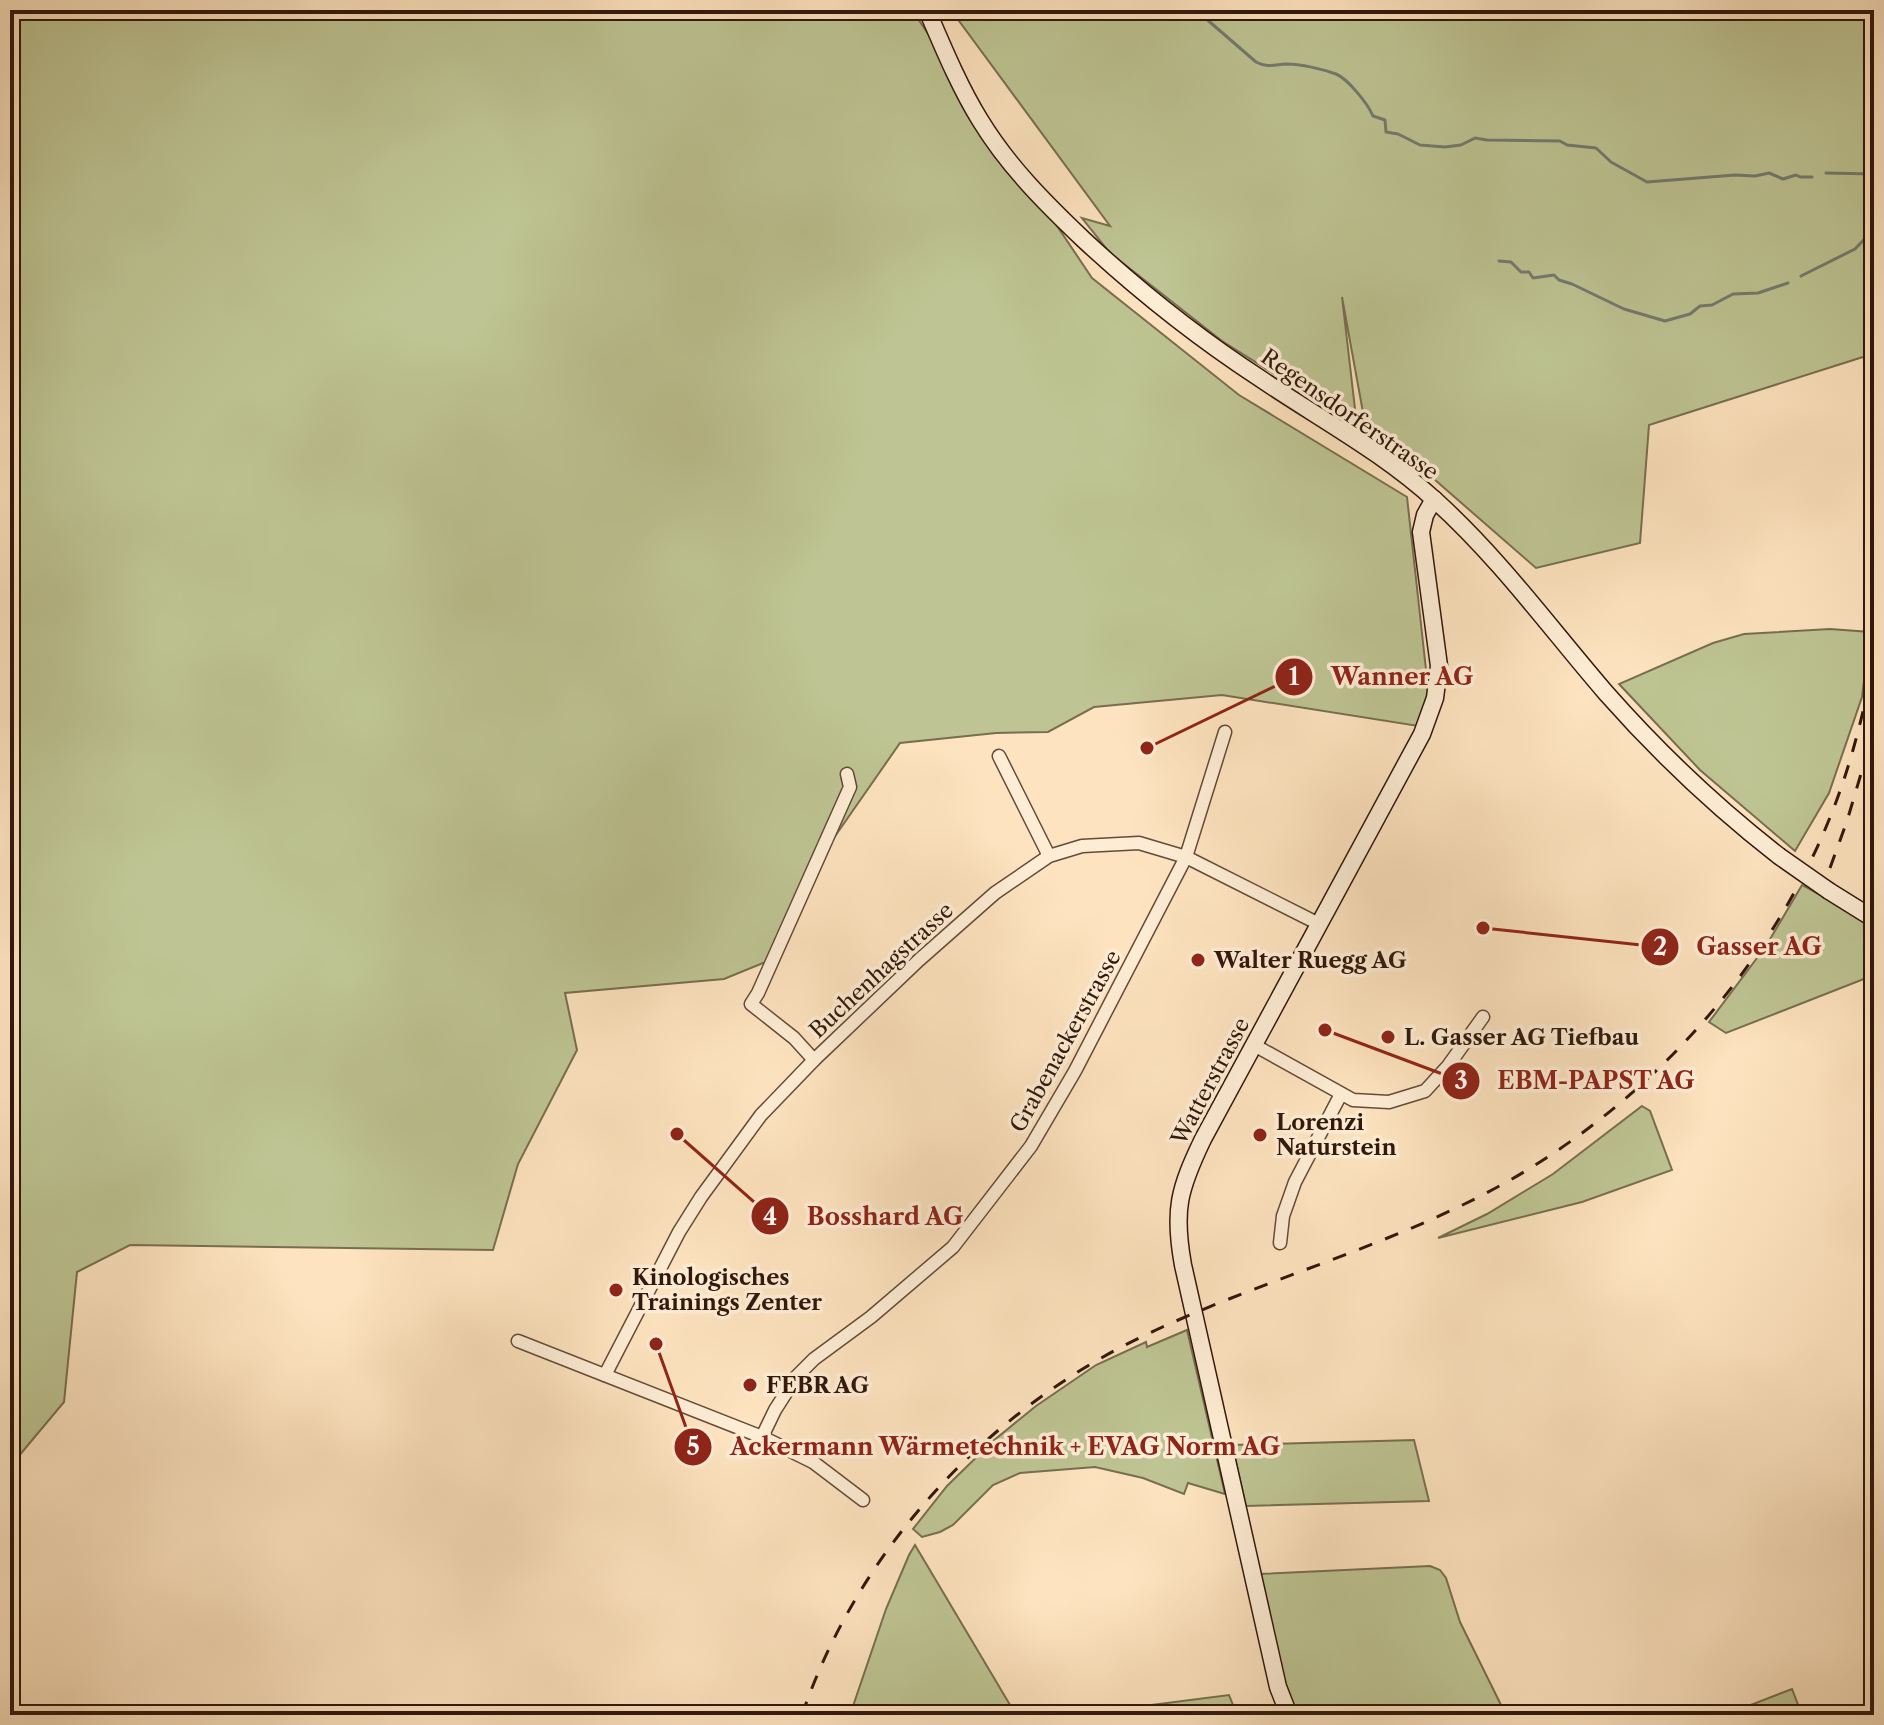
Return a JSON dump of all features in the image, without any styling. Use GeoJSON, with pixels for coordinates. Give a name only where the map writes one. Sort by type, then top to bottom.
{"type":"FeatureCollection","features":[{"type":"Feature","properties":{"kind":"street","name":"Regensdorferstrasse"},"geometry":{"type":"LineString","coordinates":[[930,16],[979,118],[1011,164],[1056,213],[1149,297],[1217,350],[1377,454],[1434,499],[1483,547],[1651,742],[1706,795],[1779,856],[1874,919]]}},
{"type":"Feature","properties":{"kind":"street","name":"Watterstrasse"},"geometry":{"type":"LineString","coordinates":[[1289,1715],[1278,1687],[1183,1265],[1178,1226],[1181,1194],[1192,1162],[1422,734],[1435,698],[1439,666],[1421,532],[1425,515],[1434,499]]}},
{"type":"Feature","properties":{"kind":"street","name":"Grabenackerstrasse"},"geometry":{"type":"LineString","coordinates":[[762,1437],[779,1402],[796,1377],[953,1247],[1031,1146],[1075,1071],[1186,857],[1225,732]]}},
{"type":"Feature","properties":{"kind":"street"},"geometry":{"type":"LineString","coordinates":[[999,756],[1049,856]]}},
{"type":"Feature","properties":{"kind":"street"},"geometry":{"type":"LineString","coordinates":[[814,1060],[794,1038],[751,1004],[850,787],[847,774]]}},
{"type":"Feature","properties":{"kind":"street","name":"Buchenhagstrasse"},"geometry":{"type":"LineString","coordinates":[[605,1375],[679,1232],[761,1115],[919,960],[985,902],[1049,856],[1082,846],[1139,843],[1186,857],[1319,924]]}},
{"type":"Feature","properties":{"kind":"street"},"geometry":{"type":"LineString","coordinates":[[1254,1045],[1353,1100],[1389,1102],[1425,1091],[1448,1066],[1483,1017]]}},
{"type":"Feature","properties":{"kind":"street"},"geometry":{"type":"LineString","coordinates":[[1280,1243],[1283,1216],[1295,1182],[1341,1094]]}},
{"type":"Feature","properties":{"kind":"street"},"geometry":{"type":"LineString","coordinates":[[518,1341],[762,1437],[813,1462],[863,1500]]}},
{"type":"Feature","properties":{"kind":"green space"},"geometry":{"type":"Polygon","coordinates":[[[10,10],[912,10],[1092,278],[1239,395],[1407,497],[1429,697],[1418,726],[1222,695],[1094,707],[1048,732],[996,733],[900,743],[831,842],[778,957],[724,979],[565,993],[577,1050],[518,1164],[493,1250],[130,1245],[77,1272],[64,1402],[10,1463],[10,10]]]}},
{"type":"Feature","properties":{"kind":"green space"},"geometry":{"type":"Polygon","coordinates":[[[951,10],[1874,10],[1874,372],[1863,357],[1649,425],[1640,543],[1536,568],[1364,418],[1342,297],[1357,426],[1222,341],[1110,253],[1082,218],[1110,226],[951,10]]]}},
{"type":"Feature","properties":{"kind":"green space"},"geometry":{"type":"Polygon","coordinates":[[[1830,629],[1870,632],[1862,697],[1829,793],[1795,851],[1700,770],[1619,684],[1713,643],[1744,634],[1830,629]]]}},
{"type":"Feature","properties":{"kind":"green space"},"geometry":{"type":"Polygon","coordinates":[[[1802,885],[1874,925],[1874,975],[1726,1033],[1709,1022],[1766,946],[1802,885]]]}},
{"type":"Feature","properties":{"kind":"green space"},"geometry":{"type":"Polygon","coordinates":[[[1642,1106],[1650,1111],[1672,1170],[1582,1202],[1438,1238],[1487,1214],[1553,1174],[1642,1106]]]}},
{"type":"Feature","properties":{"kind":"green space"},"geometry":{"type":"Polygon","coordinates":[[[1187,1330],[1225,1494],[1188,1483],[1184,1494],[1143,1478],[1095,1467],[1020,1473],[993,1485],[953,1525],[940,1532],[922,1537],[913,1529],[947,1486],[993,1441],[1036,1406],[1096,1365],[1146,1342],[1147,1347],[1187,1330]]]}},
{"type":"Feature","properties":{"kind":"green space"},"geometry":{"type":"Polygon","coordinates":[[[1414,1440],[1429,1501],[1246,1506],[1232,1445],[1414,1440]]]}},
{"type":"Feature","properties":{"kind":"green space"},"geometry":{"type":"Polygon","coordinates":[[[915,1545],[1016,1715],[850,1715],[886,1609],[915,1545]]]}},
{"type":"Feature","properties":{"kind":"green space"},"geometry":{"type":"Polygon","coordinates":[[[1430,1566],[1440,1570],[1446,1578],[1460,1622],[1506,1715],[1297,1715],[1285,1682],[1259,1574],[1430,1566]]]}},
{"type":"Feature","properties":{"kind":"green space"},"geometry":{"type":"Polygon","coordinates":[[[1792,1689],[1802,1715],[1725,1715],[1792,1689]]]}},
{"type":"Feature","properties":{"kind":"green space"},"geometry":{"type":"Polygon","coordinates":[[[1229,1695],[1237,1715],[1136,1715],[1128,1708],[1229,1695]]]}},
{"type":"Feature","properties":{"kind":"waterway"},"geometry":{"type":"LineString","coordinates":[[1196,10],[1260,64],[1305,66],[1341,77],[1357,92],[1373,116],[1385,120],[1386,132],[1398,134],[1420,145],[1461,145],[1475,138],[1560,141],[1567,145],[1596,148],[1611,162],[1647,182],[1769,173],[1783,179],[1796,175],[1812,177]]}},
{"type":"Feature","properties":{"kind":"waterway"},"geometry":{"type":"LineString","coordinates":[[1826,173],[1874,174]]}},
{"type":"Feature","properties":{"kind":"waterway"},"geometry":{"type":"LineString","coordinates":[[1801,276],[1855,249],[1874,229]]}},
{"type":"Feature","properties":{"kind":"waterway"},"geometry":{"type":"LineString","coordinates":[[1499,261],[1511,262],[1521,272],[1529,272],[1533,278],[1554,275],[1624,309],[1665,321],[1690,314],[1700,306],[1712,305],[1733,294],[1758,293],[1788,283]]}},
{"type":"Feature","properties":{"kind":"railway"},"geometry":{"type":"LineString","coordinates":[[802,1715],[827,1653],[859,1594],[897,1538],[940,1486],[988,1440],[1040,1397],[1096,1361],[1156,1330],[1381,1241],[1469,1202],[1565,1145],[1616,1107],[1663,1064],[1746,969],[1781,916],[1811,860],[1848,768],[1874,665]]}},
{"type":"Feature","properties":{"kind":"railway"},"geometry":{"type":"LineString","coordinates":[[1830,868],[1874,730]]}},
{"type":"Feature","properties":{"kind":"place","name":"Wanner AG"},"geometry":{"type":"Point","coordinates":[1147,748]}},
{"type":"Feature","properties":{"kind":"place","name":"Gasser AG"},"geometry":{"type":"Point","coordinates":[1483,928]}},
{"type":"Feature","properties":{"kind":"place","name":"Walter Ruegg AG"},"geometry":{"type":"Point","coordinates":[1198,960]}},
{"type":"Feature","properties":{"kind":"place","name":"EBM-PAPST AG"},"geometry":{"type":"Point","coordinates":[1325,1030]}},
{"type":"Feature","properties":{"kind":"place","name":"L. Gasser AG Tiefbau"},"geometry":{"type":"Point","coordinates":[1388,1037]}},
{"type":"Feature","properties":{"kind":"place","name":"Bosshard AG"},"geometry":{"type":"Point","coordinates":[677,1134]}},
{"type":"Feature","properties":{"kind":"place","name":"Lorenzi Naturstein"},"geometry":{"type":"Point","coordinates":[1260,1135]}},
{"type":"Feature","properties":{"kind":"place","name":"Kinologisches Trainings Zenter"},"geometry":{"type":"Point","coordinates":[616,1290]}},
{"type":"Feature","properties":{"kind":"place","name":"Ackermann Wärmetechnik + EVAG Norm AG"},"geometry":{"type":"Point","coordinates":[656,1344]}},
{"type":"Feature","properties":{"kind":"place","name":"FEBR AG"},"geometry":{"type":"Point","coordinates":[750,1385]}}]}
